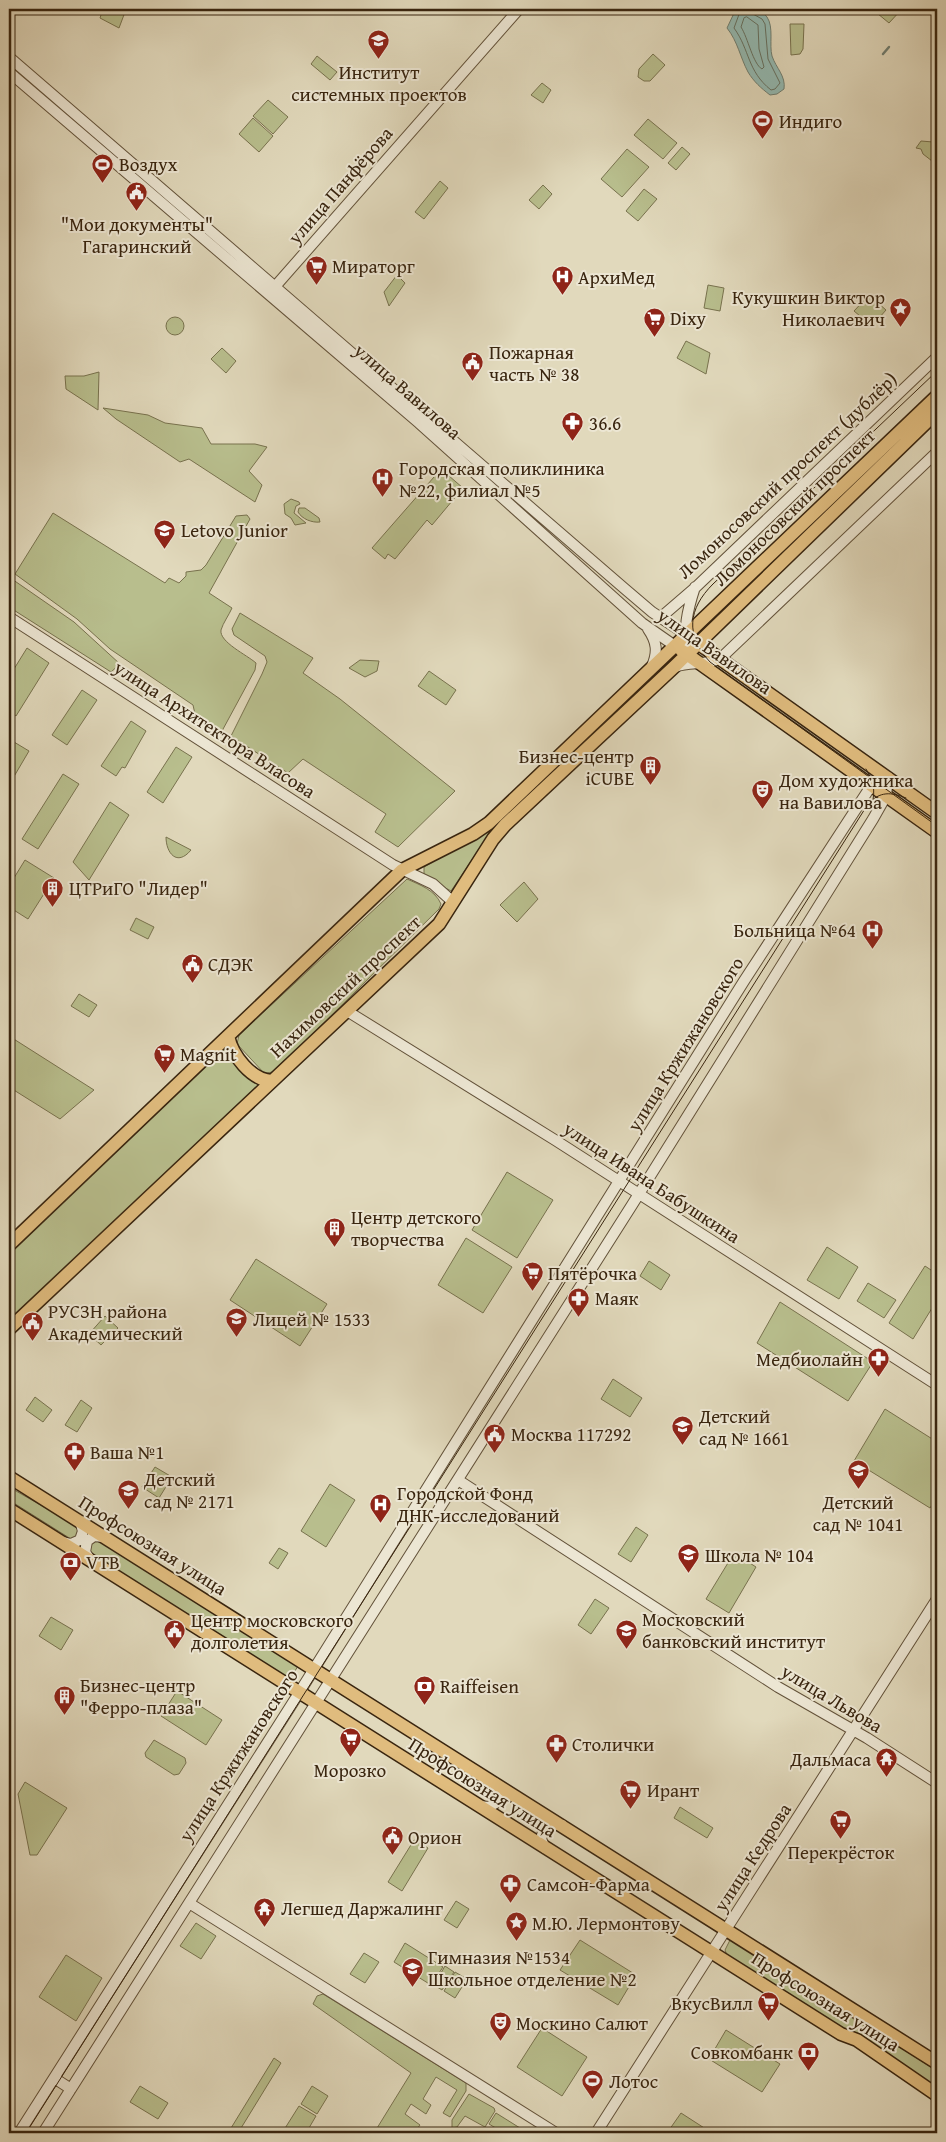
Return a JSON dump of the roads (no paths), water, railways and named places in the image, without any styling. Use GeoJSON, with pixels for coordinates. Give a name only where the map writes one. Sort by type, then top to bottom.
{"type":"FeatureCollection","features":[{"type":"Feature","properties":{"kind":"main road","name":"Ломоносовский проспект"},"geometry":{"type":"LineString","coordinates":[[683,638],[937,396]]}},
{"type":"Feature","properties":{"kind":"main road","name":"Ломоносовский проспект"},"geometry":{"type":"LineString","coordinates":[[688,654],[937,412]]}},
{"type":"Feature","properties":{"kind":"main road","name":"улица Вавилова"},"geometry":{"type":"LineString","coordinates":[[683,638],[698,643],[721,658],[937,812]]}},
{"type":"Feature","properties":{"kind":"main road","name":"улица Вавилова"},"geometry":{"type":"LineString","coordinates":[[683,638],[688,654],[701,664],[937,832]]}},
{"type":"Feature","properties":{"kind":"main road"},"geometry":{"type":"LineString","coordinates":[[9,1245],[402,870],[473,834],[489,823],[683,638]]}},
{"type":"Feature","properties":{"kind":"main road","name":"Нахимовский проспект"},"geometry":{"type":"LineString","coordinates":[[9,1329],[439,924],[493,839],[505,825],[688,654]]}},
{"type":"Feature","properties":{"kind":"main road"},"geometry":{"type":"LineString","coordinates":[[228,1036],[234,1053],[244,1065],[261,1079],[272,1081]]}},
{"type":"Feature","properties":{"kind":"main road","name":"Профсоюзная улица"},"geometry":{"type":"LineString","coordinates":[[9,1477],[728,1929],[937,2063]]}},
{"type":"Feature","properties":{"kind":"main road","name":"Профсоюзная улица"},"geometry":{"type":"LineString","coordinates":[[9,1510],[841,2034],[857,2040],[937,2095]]}},
{"type":"Feature","properties":{"kind":"street","name":"улица Панфёрова"},"geometry":{"type":"LineString","coordinates":[[268,295],[519,9]]}},
{"type":"Feature","properties":{"kind":"street","name":"улица Вавилова"},"geometry":{"type":"LineString","coordinates":[[9,56],[625,590],[683,638]]}},
{"type":"Feature","properties":{"kind":"street","name":"улица Вавилова"},"geometry":{"type":"LineString","coordinates":[[9,72],[409,415],[642,623],[683,638]]}},
{"type":"Feature","properties":{"kind":"street","name":"Ломоносовский проспект (дублёр)"},"geometry":{"type":"LineString","coordinates":[[660,618],[937,357]]}},
{"type":"Feature","properties":{"kind":"street"},"geometry":{"type":"LineString","coordinates":[[674,667],[688,663],[701,664],[721,658],[937,452]]}},
{"type":"Feature","properties":{"kind":"street"},"geometry":{"type":"LineString","coordinates":[[683,638],[688,608],[696,586]]}},
{"type":"Feature","properties":{"kind":"street"},"geometry":{"type":"LineString","coordinates":[[618,602],[624,603],[626,601],[628,595],[625,590]]}},
{"type":"Feature","properties":{"kind":"street","name":"улица Архитектора Власова"},"geometry":{"type":"LineString","coordinates":[[9,617],[402,870],[433,884],[453,902]]}},
{"type":"Feature","properties":{"kind":"street"},"geometry":{"type":"LineString","coordinates":[[642,623],[656,643],[656,656],[652,666]]}},
{"type":"Feature","properties":{"kind":"street","name":"улица Кржижановского"},"geometry":{"type":"LineString","coordinates":[[20,2133],[299,1693],[744,981],[871,786],[888,777]]}},
{"type":"Feature","properties":{"kind":"street","name":"улица Кржижановского"},"geometry":{"type":"LineString","coordinates":[[43,2133],[638,1195],[886,796],[888,777]]}},
{"type":"Feature","properties":{"kind":"street","name":"улица Ивана Бабушкина"},"geometry":{"type":"LineString","coordinates":[[347,1010],[937,1385]]}},
{"type":"Feature","properties":{"kind":"street","name":"улица Львова"},"geometry":{"type":"LineString","coordinates":[[458,1480],[778,1687],[853,1730],[937,1783]]}},
{"type":"Feature","properties":{"kind":"street"},"geometry":{"type":"LineString","coordinates":[[62,1542],[71,1544],[80,1540],[83,1531],[80,1522]]}},
{"type":"Feature","properties":{"kind":"street"},"geometry":{"type":"LineString","coordinates":[[91,1561],[85,1552],[87,1541],[94,1536],[107,1538]]}},
{"type":"Feature","properties":{"kind":"street","name":"улица Кедрова"},"geometry":{"type":"LineString","coordinates":[[596,2133],[937,1599]]}},
{"type":"Feature","properties":{"kind":"street"},"geometry":{"type":"LineString","coordinates":[[478,1806],[485,1808],[496,1803],[499,1792],[493,1782]]}},
{"type":"Feature","properties":{"kind":"street"},"geometry":{"type":"LineString","coordinates":[[547,1849],[541,1839],[544,1828],[555,1823],[562,1826]]}},
{"type":"Feature","properties":{"kind":"street"},"geometry":{"type":"LineString","coordinates":[[189,1903],[556,2133]]}},
{"type":"Feature","properties":{"kind":"street"},"geometry":{"type":"LineString","coordinates":[[54,2078],[71,2089]]}},
{"type":"Feature","properties":{"kind":"water"},"geometry":{"type":"Polygon","coordinates":[[[738,9],[750,9],[761,12],[769,21],[772,56],[784,84],[784,89],[777,94],[770,95],[753,79],[727,28],[735,11],[738,9]]]}},
{"type":"Feature","properties":{"kind":"waterway"},"geometry":{"type":"LineString","coordinates":[[883,54],[889,47]]}},
{"type":"Feature","properties":{"kind":"tram line"},"geometry":{"type":"LineString","coordinates":[[937,371],[713,584],[698,603],[693,622],[696,642],[710,662],[937,826]]}},
{"type":"Feature","properties":{"kind":"tram line"},"geometry":{"type":"LineString","coordinates":[[866,769],[873,786],[872,803]]}},
{"type":"Feature","properties":{"kind":"tram line"},"geometry":{"type":"LineString","coordinates":[[26,2133],[868,804],[877,797],[886,794],[906,798]]}},
{"type":"Feature","properties":{"kind":"place","name":"Институт системных проектов"},"geometry":{"type":"Point","coordinates":[379,60]}},
{"type":"Feature","properties":{"kind":"place","name":"Индиго"},"geometry":{"type":"Point","coordinates":[763,140]}},
{"type":"Feature","properties":{"kind":"place","name":"Воздух"},"geometry":{"type":"Point","coordinates":[103,183]}},
{"type":"Feature","properties":{"kind":"place","name":"\"Мои документы\" Гагаринский"},"geometry":{"type":"Point","coordinates":[137,212]}},
{"type":"Feature","properties":{"kind":"place","name":"Мираторг"},"geometry":{"type":"Point","coordinates":[316,285]}},
{"type":"Feature","properties":{"kind":"place","name":"АрхиМед"},"geometry":{"type":"Point","coordinates":[562,296]}},
{"type":"Feature","properties":{"kind":"place","name":"Кукушкин Виктор Николаевич"},"geometry":{"type":"Point","coordinates":[901,327]}},
{"type":"Feature","properties":{"kind":"place","name":"Dixy"},"geometry":{"type":"Point","coordinates":[654,337]}},
{"type":"Feature","properties":{"kind":"place","name":"Пожарная часть № 38"},"geometry":{"type":"Point","coordinates":[473,382]}},
{"type":"Feature","properties":{"kind":"place","name":"36.6"},"geometry":{"type":"Point","coordinates":[573,442]}},
{"type":"Feature","properties":{"kind":"place","name":"Городская поликлиника №22, филиал №5"},"geometry":{"type":"Point","coordinates":[383,498]}},
{"type":"Feature","properties":{"kind":"place","name":"Letovo Junior"},"geometry":{"type":"Point","coordinates":[165,549]}},
{"type":"Feature","properties":{"kind":"place","name":"Бизнес-центр iCUBE"},"geometry":{"type":"Point","coordinates":[650,786]}},
{"type":"Feature","properties":{"kind":"place","name":"Дом художника на Вавилова"},"geometry":{"type":"Point","coordinates":[763,810]}},
{"type":"Feature","properties":{"kind":"place","name":"ЦТРиГО \"Лидер\""},"geometry":{"type":"Point","coordinates":[53,907]}},
{"type":"Feature","properties":{"kind":"place","name":"Больница №64"},"geometry":{"type":"Point","coordinates":[872,949]}},
{"type":"Feature","properties":{"kind":"place","name":"СДЭК"},"geometry":{"type":"Point","coordinates":[192,983]}},
{"type":"Feature","properties":{"kind":"place","name":"Magnit"},"geometry":{"type":"Point","coordinates":[164,1073]}},
{"type":"Feature","properties":{"kind":"place","name":"Центр детского творчества"},"geometry":{"type":"Point","coordinates":[335,1247]}},
{"type":"Feature","properties":{"kind":"place","name":"Пятёрочка"},"geometry":{"type":"Point","coordinates":[532,1292]}},
{"type":"Feature","properties":{"kind":"place","name":"Маяк"},"geometry":{"type":"Point","coordinates":[579,1317]}},
{"type":"Feature","properties":{"kind":"place","name":"Лицей № 1533"},"geometry":{"type":"Point","coordinates":[237,1338]}},
{"type":"Feature","properties":{"kind":"place","name":"РУСЗН района Академический"},"geometry":{"type":"Point","coordinates":[32,1341]}},
{"type":"Feature","properties":{"kind":"place","name":"Медбиолайн"},"geometry":{"type":"Point","coordinates":[879,1378]}},
{"type":"Feature","properties":{"kind":"place","name":"Детский сад № 1661"},"geometry":{"type":"Point","coordinates":[683,1446]}},
{"type":"Feature","properties":{"kind":"place","name":"Москва 117292"},"geometry":{"type":"Point","coordinates":[495,1453]}},
{"type":"Feature","properties":{"kind":"place","name":"Ваша №1"},"geometry":{"type":"Point","coordinates":[74,1471]}},
{"type":"Feature","properties":{"kind":"place","name":"Детский сад № 1041"},"geometry":{"type":"Point","coordinates":[858,1490]}},
{"type":"Feature","properties":{"kind":"place","name":"Детский сад № 2171"},"geometry":{"type":"Point","coordinates":[128,1509]}},
{"type":"Feature","properties":{"kind":"place","name":"Городской Фонд ДНК-исследований"},"geometry":{"type":"Point","coordinates":[381,1523]}},
{"type":"Feature","properties":{"kind":"place","name":"Школа № 104"},"geometry":{"type":"Point","coordinates":[689,1574]}},
{"type":"Feature","properties":{"kind":"place","name":"VTB"},"geometry":{"type":"Point","coordinates":[70,1581]}},
{"type":"Feature","properties":{"kind":"place","name":"Московский банковский институт"},"geometry":{"type":"Point","coordinates":[626,1649]}},
{"type":"Feature","properties":{"kind":"place","name":"Центр московского долголетия"},"geometry":{"type":"Point","coordinates":[175,1650]}},
{"type":"Feature","properties":{"kind":"place","name":"Raiffeisen"},"geometry":{"type":"Point","coordinates":[424,1705]}},
{"type":"Feature","properties":{"kind":"place","name":"Бизнес-центр \"Ферро-плаза\""},"geometry":{"type":"Point","coordinates":[64,1715]}},
{"type":"Feature","properties":{"kind":"place","name":"Морозко"},"geometry":{"type":"Point","coordinates":[350,1758]}},
{"type":"Feature","properties":{"kind":"place","name":"Столички"},"geometry":{"type":"Point","coordinates":[556,1763]}},
{"type":"Feature","properties":{"kind":"place","name":"Дальмаса"},"geometry":{"type":"Point","coordinates":[887,1778]}},
{"type":"Feature","properties":{"kind":"place","name":"Ирант"},"geometry":{"type":"Point","coordinates":[631,1809]}},
{"type":"Feature","properties":{"kind":"place","name":"Перекрёсток"},"geometry":{"type":"Point","coordinates":[841,1840]}},
{"type":"Feature","properties":{"kind":"place","name":"Орион"},"geometry":{"type":"Point","coordinates":[392,1856]}},
{"type":"Feature","properties":{"kind":"place","name":"Самсон-Фарма"},"geometry":{"type":"Point","coordinates":[511,1903]}},
{"type":"Feature","properties":{"kind":"place","name":"Легшед Даржалинг"},"geometry":{"type":"Point","coordinates":[265,1927]}},
{"type":"Feature","properties":{"kind":"place","name":"М.Ю. Лермонтову"},"geometry":{"type":"Point","coordinates":[516,1942]}},
{"type":"Feature","properties":{"kind":"place","name":"Гимназия №1534 Школьное отделение №2"},"geometry":{"type":"Point","coordinates":[412,1987]}},
{"type":"Feature","properties":{"kind":"place","name":"ВкусВилл"},"geometry":{"type":"Point","coordinates":[769,2022]}},
{"type":"Feature","properties":{"kind":"place","name":"Москино Салют"},"geometry":{"type":"Point","coordinates":[500,2042]}},
{"type":"Feature","properties":{"kind":"place","name":"Совкомбанк"},"geometry":{"type":"Point","coordinates":[809,2071]}},
{"type":"Feature","properties":{"kind":"place","name":"Лотос"},"geometry":{"type":"Point","coordinates":[593,2100]}}]}
